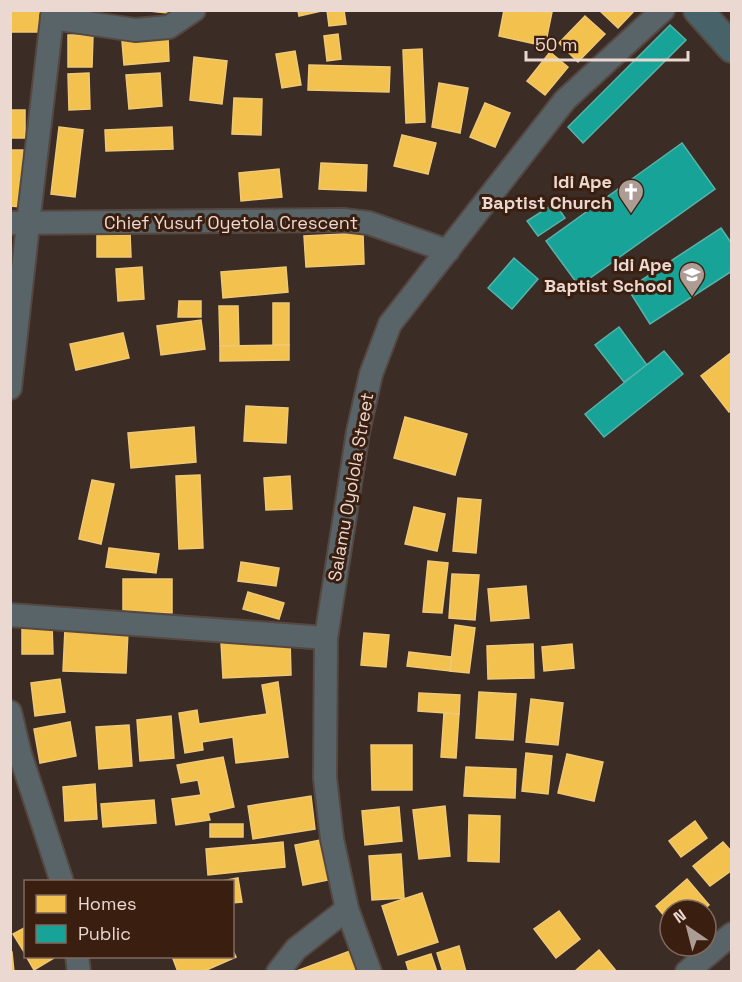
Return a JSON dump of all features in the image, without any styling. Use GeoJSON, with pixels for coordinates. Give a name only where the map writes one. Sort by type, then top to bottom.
{"type":"FeatureCollection","features":[{"type":"Feature","properties":{"kind":"main road"},"geometry":{"type":"LineString","coordinates":[[698,10],[732,48]]}},
{"type":"Feature","properties":{"kind":"street"},"geometry":{"type":"LineString","coordinates":[[10,388],[19,224],[53,14],[135,30],[169,27],[194,10]]}},
{"type":"Feature","properties":{"kind":"street","name":"Salamu Oyolola Street"},"geometry":{"type":"LineString","coordinates":[[370,972],[347,909],[332,839],[325,778],[326,638],[358,432],[371,374],[390,324],[565,100],[663,10]]}},
{"type":"Feature","properties":{"kind":"street","name":"Chief Yusuf Oyetola Crescent"},"geometry":{"type":"LineString","coordinates":[[19,224],[343,220],[369,223],[447,251]]}},
{"type":"Feature","properties":{"kind":"street"},"geometry":{"type":"LineString","coordinates":[[10,615],[326,638]]}},
{"type":"Feature","properties":{"kind":"street"},"geometry":{"type":"LineString","coordinates":[[10,712],[20,754],[61,880]]}},
{"type":"Feature","properties":{"kind":"street"},"geometry":{"type":"LineString","coordinates":[[278,972],[296,949],[347,909]]}},
{"type":"Feature","properties":{"kind":"street"},"geometry":{"type":"LineString","coordinates":[[687,972],[732,933]]}},
{"type":"Feature","properties":{"kind":"building: Homes"},"geometry":{"type":"Polygon","coordinates":[[[10,10],[40,10],[40,32],[10,32],[10,10]]]}},
{"type":"Feature","properties":{"kind":"building: Homes"},"geometry":{"type":"Polygon","coordinates":[[[139,10],[178,10],[177,14],[139,10]]]}},
{"type":"Feature","properties":{"kind":"building: Homes"},"geometry":{"type":"Polygon","coordinates":[[[298,10],[320,10],[321,11],[299,16],[298,10]]]}},
{"type":"Feature","properties":{"kind":"building: Homes"},"geometry":{"type":"Polygon","coordinates":[[[327,10],[344,10],[346,24],[329,26],[327,10]]]}},
{"type":"Feature","properties":{"kind":"building: Homes"},"geometry":{"type":"Polygon","coordinates":[[[504,10],[552,12],[545,46],[499,36],[504,10]]]}},
{"type":"Feature","properties":{"kind":"building: Homes"},"geometry":{"type":"Polygon","coordinates":[[[599,10],[635,10],[618,28],[599,10]]]}},
{"type":"Feature","properties":{"kind":"building: Homes"},"geometry":{"type":"Polygon","coordinates":[[[585,16],[605,34],[578,62],[559,43],[585,16]]]}},
{"type":"Feature","properties":{"kind":"building: Homes"},"geometry":{"type":"Polygon","coordinates":[[[338,34],[341,59],[327,61],[324,36],[338,34]]]}},
{"type":"Feature","properties":{"kind":"building: Homes"},"geometry":{"type":"Polygon","coordinates":[[[68,35],[93,35],[92,67],[68,67],[68,35]]]}},
{"type":"Feature","properties":{"kind":"building: Homes"},"geometry":{"type":"Polygon","coordinates":[[[168,37],[169,61],[124,65],[122,41],[168,37]]]}},
{"type":"Feature","properties":{"kind":"building: Homes"},"geometry":{"type":"Polygon","coordinates":[[[422,49],[425,122],[406,123],[403,50],[422,49]]]}},
{"type":"Feature","properties":{"kind":"building: Homes"},"geometry":{"type":"Polygon","coordinates":[[[295,51],[301,85],[282,88],[276,54],[295,51]]]}},
{"type":"Feature","properties":{"kind":"building: Homes"},"geometry":{"type":"Polygon","coordinates":[[[550,52],[568,67],[545,95],[527,81],[550,52]]]}},
{"type":"Feature","properties":{"kind":"building: Homes"},"geometry":{"type":"Polygon","coordinates":[[[194,57],[227,61],[222,104],[190,100],[194,57]]]}},
{"type":"Feature","properties":{"kind":"building: Homes"},"geometry":{"type":"Polygon","coordinates":[[[309,65],[390,67],[389,92],[308,90],[309,65]]]}},
{"type":"Feature","properties":{"kind":"building: Homes"},"geometry":{"type":"Polygon","coordinates":[[[89,73],[90,109],[69,110],[68,74],[89,73]]]}},
{"type":"Feature","properties":{"kind":"building: Homes"},"geometry":{"type":"Polygon","coordinates":[[[160,73],[162,106],[129,109],[126,75],[160,73]]]}},
{"type":"Feature","properties":{"kind":"building: Homes"},"geometry":{"type":"Polygon","coordinates":[[[439,83],[468,88],[460,133],[432,127],[439,83]]]}},
{"type":"Feature","properties":{"kind":"building: Homes"},"geometry":{"type":"Polygon","coordinates":[[[234,98],[262,99],[261,135],[232,134],[234,98]]]}},
{"type":"Feature","properties":{"kind":"building: Homes"},"geometry":{"type":"Polygon","coordinates":[[[485,103],[510,113],[495,147],[470,137],[485,103]]]}},
{"type":"Feature","properties":{"kind":"building: Homes"},"geometry":{"type":"Polygon","coordinates":[[[10,110],[25,110],[25,138],[10,138],[10,110]]]}},
{"type":"Feature","properties":{"kind":"building: Homes"},"geometry":{"type":"Polygon","coordinates":[[[59,127],[83,130],[75,197],[51,194],[59,127]]]}},
{"type":"Feature","properties":{"kind":"building: Homes"},"geometry":{"type":"Polygon","coordinates":[[[172,127],[173,149],[106,151],[105,130],[172,127]]]}},
{"type":"Feature","properties":{"kind":"building: Homes"},"geometry":{"type":"Polygon","coordinates":[[[402,135],[436,143],[428,174],[394,166],[402,135]]]}},
{"type":"Feature","properties":{"kind":"building: Homes"},"geometry":{"type":"Polygon","coordinates":[[[10,150],[23,150],[22,207],[10,206],[10,150]]]}},
{"type":"Feature","properties":{"kind":"building: Homes"},"geometry":{"type":"Polygon","coordinates":[[[321,163],[367,165],[366,191],[319,189],[321,163]]]}},
{"type":"Feature","properties":{"kind":"building: Homes"},"geometry":{"type":"Polygon","coordinates":[[[279,169],[282,197],[241,201],[239,173],[279,169]]]}},
{"type":"Feature","properties":{"kind":"building: Homes"},"geometry":{"type":"Polygon","coordinates":[[[97,233],[130,233],[131,257],[97,257],[97,233]]]}},
{"type":"Feature","properties":{"kind":"building: Homes"},"geometry":{"type":"Polygon","coordinates":[[[363,233],[364,264],[306,267],[304,236],[363,233]]]}},
{"type":"Feature","properties":{"kind":"building: Homes"},"geometry":{"type":"Polygon","coordinates":[[[142,267],[144,299],[118,301],[116,269],[142,267]]]}},
{"type":"Feature","properties":{"kind":"building: Homes"},"geometry":{"type":"Polygon","coordinates":[[[286,267],[288,292],[223,298],[221,272],[286,267]]]}},
{"type":"Feature","properties":{"kind":"building: Homes"},"geometry":{"type":"Polygon","coordinates":[[[179,301],[201,301],[201,317],[178,317],[179,301]]]}},
{"type":"Feature","properties":{"kind":"building: Homes"},"geometry":{"type":"Polygon","coordinates":[[[273,303],[289,303],[289,345],[273,345],[273,303]]]}},
{"type":"Feature","properties":{"kind":"building: Homes"},"geometry":{"type":"Polygon","coordinates":[[[219,306],[238,306],[239,346],[220,346],[219,306]]]}},
{"type":"Feature","properties":{"kind":"building: Homes"},"geometry":{"type":"Polygon","coordinates":[[[201,320],[205,349],[161,355],[157,326],[201,320]]]}},
{"type":"Feature","properties":{"kind":"building: Homes"},"geometry":{"type":"Polygon","coordinates":[[[123,333],[129,358],[76,370],[70,344],[123,333]]]}},
{"type":"Feature","properties":{"kind":"building: Homes"},"geometry":{"type":"Polygon","coordinates":[[[289,345],[289,360],[220,361],[220,346],[289,345]]]}},
{"type":"Feature","properties":{"kind":"building: Homes"},"geometry":{"type":"Polygon","coordinates":[[[732,352],[732,410],[729,412],[701,376],[732,352]]]}},
{"type":"Feature","properties":{"kind":"building: Homes"},"geometry":{"type":"Polygon","coordinates":[[[246,406],[288,408],[286,443],[244,441],[246,406]]]}},
{"type":"Feature","properties":{"kind":"building: Homes"},"geometry":{"type":"Polygon","coordinates":[[[405,417],[467,434],[455,475],[394,458],[405,417]]]}},
{"type":"Feature","properties":{"kind":"building: Homes"},"geometry":{"type":"Polygon","coordinates":[[[194,427],[196,462],[131,468],[128,433],[194,427]]]}},
{"type":"Feature","properties":{"kind":"building: Homes"},"geometry":{"type":"Polygon","coordinates":[[[200,475],[203,548],[179,549],[176,476],[200,475]]]}},
{"type":"Feature","properties":{"kind":"building: Homes"},"geometry":{"type":"Polygon","coordinates":[[[290,476],[292,509],[266,510],[264,478],[290,476]]]}},
{"type":"Feature","properties":{"kind":"building: Homes"},"geometry":{"type":"Polygon","coordinates":[[[92,480],[114,484],[101,544],[79,539],[92,480]]]}},
{"type":"Feature","properties":{"kind":"building: Homes"},"geometry":{"type":"Polygon","coordinates":[[[458,498],[481,500],[476,553],[453,551],[458,498]]]}},
{"type":"Feature","properties":{"kind":"building: Homes"},"geometry":{"type":"Polygon","coordinates":[[[414,507],[445,514],[437,551],[405,544],[414,507]]]}},
{"type":"Feature","properties":{"kind":"building: Homes"},"geometry":{"type":"Polygon","coordinates":[[[109,548],[159,554],[156,573],[106,567],[109,548]]]}},
{"type":"Feature","properties":{"kind":"building: Homes"},"geometry":{"type":"Polygon","coordinates":[[[428,561],[448,563],[442,613],[423,612],[428,561]]]}},
{"type":"Feature","properties":{"kind":"building: Homes"},"geometry":{"type":"Polygon","coordinates":[[[241,562],[279,568],[276,586],[238,581],[241,562]]]}},
{"type":"Feature","properties":{"kind":"building: Homes"},"geometry":{"type":"Polygon","coordinates":[[[452,574],[479,575],[475,620],[449,618],[452,574]]]}},
{"type":"Feature","properties":{"kind":"building: Homes"},"geometry":{"type":"Polygon","coordinates":[[[123,579],[172,579],[172,613],[123,613],[123,579]]]}},
{"type":"Feature","properties":{"kind":"building: Homes"},"geometry":{"type":"Polygon","coordinates":[[[526,586],[529,618],[491,621],[488,589],[526,586]]]}},
{"type":"Feature","properties":{"kind":"building: Homes"},"geometry":{"type":"Polygon","coordinates":[[[248,592],[284,603],[279,619],[243,609],[248,592]]]}},
{"type":"Feature","properties":{"kind":"building: Homes"},"geometry":{"type":"Polygon","coordinates":[[[52,624],[53,654],[22,654],[22,625],[52,624]]]}},
{"type":"Feature","properties":{"kind":"building: Homes"},"geometry":{"type":"Polygon","coordinates":[[[455,625],[475,628],[469,673],[450,671],[455,625]]]}},
{"type":"Feature","properties":{"kind":"building: Homes"},"geometry":{"type":"Polygon","coordinates":[[[65,629],[128,631],[126,673],[63,671],[65,629]]]}},
{"type":"Feature","properties":{"kind":"building: Homes"},"geometry":{"type":"Polygon","coordinates":[[[364,633],[389,635],[386,667],[361,665],[364,633]]]}},
{"type":"Feature","properties":{"kind":"building: Homes"},"geometry":{"type":"Polygon","coordinates":[[[290,639],[291,675],[223,678],[221,642],[290,639]]]}},
{"type":"Feature","properties":{"kind":"building: Homes"},"geometry":{"type":"Polygon","coordinates":[[[533,644],[534,678],[488,679],[487,646],[533,644]]]}},
{"type":"Feature","properties":{"kind":"building: Homes"},"geometry":{"type":"Polygon","coordinates":[[[572,644],[574,668],[544,671],[542,647],[572,644]]]}},
{"type":"Feature","properties":{"kind":"building: Homes"},"geometry":{"type":"Polygon","coordinates":[[[409,652],[451,657],[450,671],[407,666],[409,652]]]}},
{"type":"Feature","properties":{"kind":"building: Homes"},"geometry":{"type":"Polygon","coordinates":[[[60,679],[65,712],[35,716],[31,683],[60,679]]]}},
{"type":"Feature","properties":{"kind":"building: Homes"},"geometry":{"type":"Polygon","coordinates":[[[278,682],[288,757],[236,763],[233,737],[202,742],[203,750],[185,753],[179,713],[197,710],[199,724],[267,714],[262,685],[278,682]]]}},
{"type":"Feature","properties":{"kind":"building: Homes"},"geometry":{"type":"Polygon","coordinates":[[[479,692],[516,694],[513,740],[476,738],[479,692]]]}},
{"type":"Feature","properties":{"kind":"building: Homes"},"geometry":{"type":"Polygon","coordinates":[[[419,693],[460,695],[459,714],[418,711],[419,693]]]}},
{"type":"Feature","properties":{"kind":"building: Homes"},"geometry":{"type":"Polygon","coordinates":[[[531,699],[563,703],[558,745],[526,742],[531,699]]]}},
{"type":"Feature","properties":{"kind":"building: Homes"},"geometry":{"type":"Polygon","coordinates":[[[444,713],[459,714],[456,758],[441,757],[444,713]]]}},
{"type":"Feature","properties":{"kind":"building: Homes"},"geometry":{"type":"Polygon","coordinates":[[[171,716],[174,758],[140,761],[137,720],[171,716]]]}},
{"type":"Feature","properties":{"kind":"building: Homes"},"geometry":{"type":"Polygon","coordinates":[[[70,722],[76,756],[40,763],[34,729],[70,722]]]}},
{"type":"Feature","properties":{"kind":"building: Homes"},"geometry":{"type":"Polygon","coordinates":[[[129,725],[132,766],[99,769],[96,727],[129,725]]]}},
{"type":"Feature","properties":{"kind":"building: Homes"},"geometry":{"type":"Polygon","coordinates":[[[371,745],[412,745],[412,790],[372,790],[371,745]]]}},
{"type":"Feature","properties":{"kind":"building: Homes"},"geometry":{"type":"Polygon","coordinates":[[[526,753],[552,756],[548,794],[522,791],[526,753]]]}},
{"type":"Feature","properties":{"kind":"building: Homes"},"geometry":{"type":"Polygon","coordinates":[[[567,754],[603,762],[594,801],[558,793],[567,754]]]}},
{"type":"Feature","properties":{"kind":"building: Homes"},"geometry":{"type":"Polygon","coordinates":[[[223,757],[234,807],[208,813],[210,820],[176,825],[172,799],[201,795],[198,780],[181,783],[177,765],[223,757]]]}},
{"type":"Feature","properties":{"kind":"building: Homes"},"geometry":{"type":"Polygon","coordinates":[[[466,767],[516,769],[515,798],[464,796],[466,767]]]}},
{"type":"Feature","properties":{"kind":"building: Homes"},"geometry":{"type":"Polygon","coordinates":[[[95,784],[97,819],[65,821],[63,787],[95,784]]]}},
{"type":"Feature","properties":{"kind":"building: Homes"},"geometry":{"type":"Polygon","coordinates":[[[311,796],[315,829],[253,839],[248,806],[311,796]]]}},
{"type":"Feature","properties":{"kind":"building: Homes"},"geometry":{"type":"Polygon","coordinates":[[[154,800],[156,823],[103,827],[101,804],[154,800]]]}},
{"type":"Feature","properties":{"kind":"building: Homes"},"geometry":{"type":"Polygon","coordinates":[[[445,806],[450,856],[419,859],[413,810],[445,806]]]}},
{"type":"Feature","properties":{"kind":"building: Homes"},"geometry":{"type":"Polygon","coordinates":[[[399,807],[402,841],[365,845],[362,811],[399,807]]]}},
{"type":"Feature","properties":{"kind":"building: Homes"},"geometry":{"type":"Polygon","coordinates":[[[469,815],[500,816],[499,862],[468,861],[469,815]]]}},
{"type":"Feature","properties":{"kind":"building: Homes"},"geometry":{"type":"Polygon","coordinates":[[[695,821],[707,838],[681,857],[669,841],[695,821]]]}},
{"type":"Feature","properties":{"kind":"building: Homes"},"geometry":{"type":"Polygon","coordinates":[[[210,824],[243,824],[243,837],[210,837],[210,824]]]}},
{"type":"Feature","properties":{"kind":"building: Homes"},"geometry":{"type":"Polygon","coordinates":[[[326,839],[333,879],[303,885],[295,845],[326,839]]]}},
{"type":"Feature","properties":{"kind":"building: Homes"},"geometry":{"type":"Polygon","coordinates":[[[283,842],[285,867],[208,875],[206,849],[283,842]]]}},
{"type":"Feature","properties":{"kind":"building: Homes"},"geometry":{"type":"Polygon","coordinates":[[[723,842],[732,852],[732,870],[710,886],[693,866],[723,842]]]}},
{"type":"Feature","properties":{"kind":"building: Homes"},"geometry":{"type":"Polygon","coordinates":[[[401,854],[404,898],[372,900],[369,856],[401,854]]]}},
{"type":"Feature","properties":{"kind":"building: Homes"},"geometry":{"type":"Polygon","coordinates":[[[238,878],[242,902],[234,903],[234,880],[228,880],[238,878]]]}},
{"type":"Feature","properties":{"kind":"building: Homes"},"geometry":{"type":"Polygon","coordinates":[[[687,879],[703,898],[665,898],[687,879]]]}},
{"type":"Feature","properties":{"kind":"building: Homes"},"geometry":{"type":"Polygon","coordinates":[[[422,893],[438,942],[398,955],[382,906],[422,893]]]}},
{"type":"Feature","properties":{"kind":"building: Homes"},"geometry":{"type":"Polygon","coordinates":[[[559,911],[580,939],[556,958],[534,929],[559,911]]]}},
{"type":"Feature","properties":{"kind":"building: Homes"},"geometry":{"type":"Polygon","coordinates":[[[24,928],[24,952],[13,934],[24,928]]]}},
{"type":"Feature","properties":{"kind":"building: Homes"},"geometry":{"type":"Polygon","coordinates":[[[459,946],[466,972],[443,972],[437,953],[459,946]]]}},
{"type":"Feature","properties":{"kind":"building: Homes"},"geometry":{"type":"Polygon","coordinates":[[[599,950],[617,972],[574,972],[599,950]]]}},
{"type":"Feature","properties":{"kind":"building: Homes"},"geometry":{"type":"Polygon","coordinates":[[[350,951],[357,972],[294,972],[350,951]]]}},
{"type":"Feature","properties":{"kind":"building: Homes"},"geometry":{"type":"Polygon","coordinates":[[[10,952],[12,952],[14,972],[10,972],[10,952]]]}},
{"type":"Feature","properties":{"kind":"building: Homes"},"geometry":{"type":"Polygon","coordinates":[[[431,954],[437,972],[409,972],[406,962],[431,954]]]}},
{"type":"Feature","properties":{"kind":"building: Homes"},"geometry":{"type":"Polygon","coordinates":[[[27,958],[54,958],[34,970],[27,958]]]}},
{"type":"Feature","properties":{"kind":"building: Homes"},"geometry":{"type":"Polygon","coordinates":[[[173,958],[234,958],[202,972],[178,972],[173,958]]]}},
{"type":"Feature","properties":{"kind":"building: Public"},"geometry":{"type":"Polygon","coordinates":[[[670,25],[686,40],[583,143],[568,127],[670,25]]]}},
{"type":"Feature","properties":{"kind":"building: Public","name":"Idi Ape Baptist Church"},"geometry":{"type":"Polygon","coordinates":[[[682,143],[715,189],[579,286],[546,241],[682,143]]]}},
{"type":"Feature","properties":{"kind":"building: Public"},"geometry":{"type":"Polygon","coordinates":[[[555,203],[565,218],[538,236],[527,221],[555,203]]]}},
{"type":"Feature","properties":{"kind":"building: Public"},"geometry":{"type":"Polygon","coordinates":[[[721,228],[732,244],[732,271],[650,324],[628,289],[721,228]]]}},
{"type":"Feature","properties":{"kind":"building: Public"},"geometry":{"type":"Polygon","coordinates":[[[514,258],[538,279],[512,309],[488,288],[514,258]]]}},
{"type":"Feature","properties":{"kind":"building: Public"},"geometry":{"type":"Polygon","coordinates":[[[619,327],[647,365],[624,382],[595,345],[619,327]]]}},
{"type":"Feature","properties":{"kind":"building: Public"},"geometry":{"type":"Polygon","coordinates":[[[664,351],[683,374],[604,437],[585,414],[664,351]]]}},
{"type":"Feature","properties":{"kind":"place","name":"Idi Ape Baptist Church"},"geometry":{"type":"Point","coordinates":[631,215]}},
{"type":"Feature","properties":{"kind":"place","name":"Idi Ape Baptist School"},"geometry":{"type":"Point","coordinates":[692,298]}}]}
